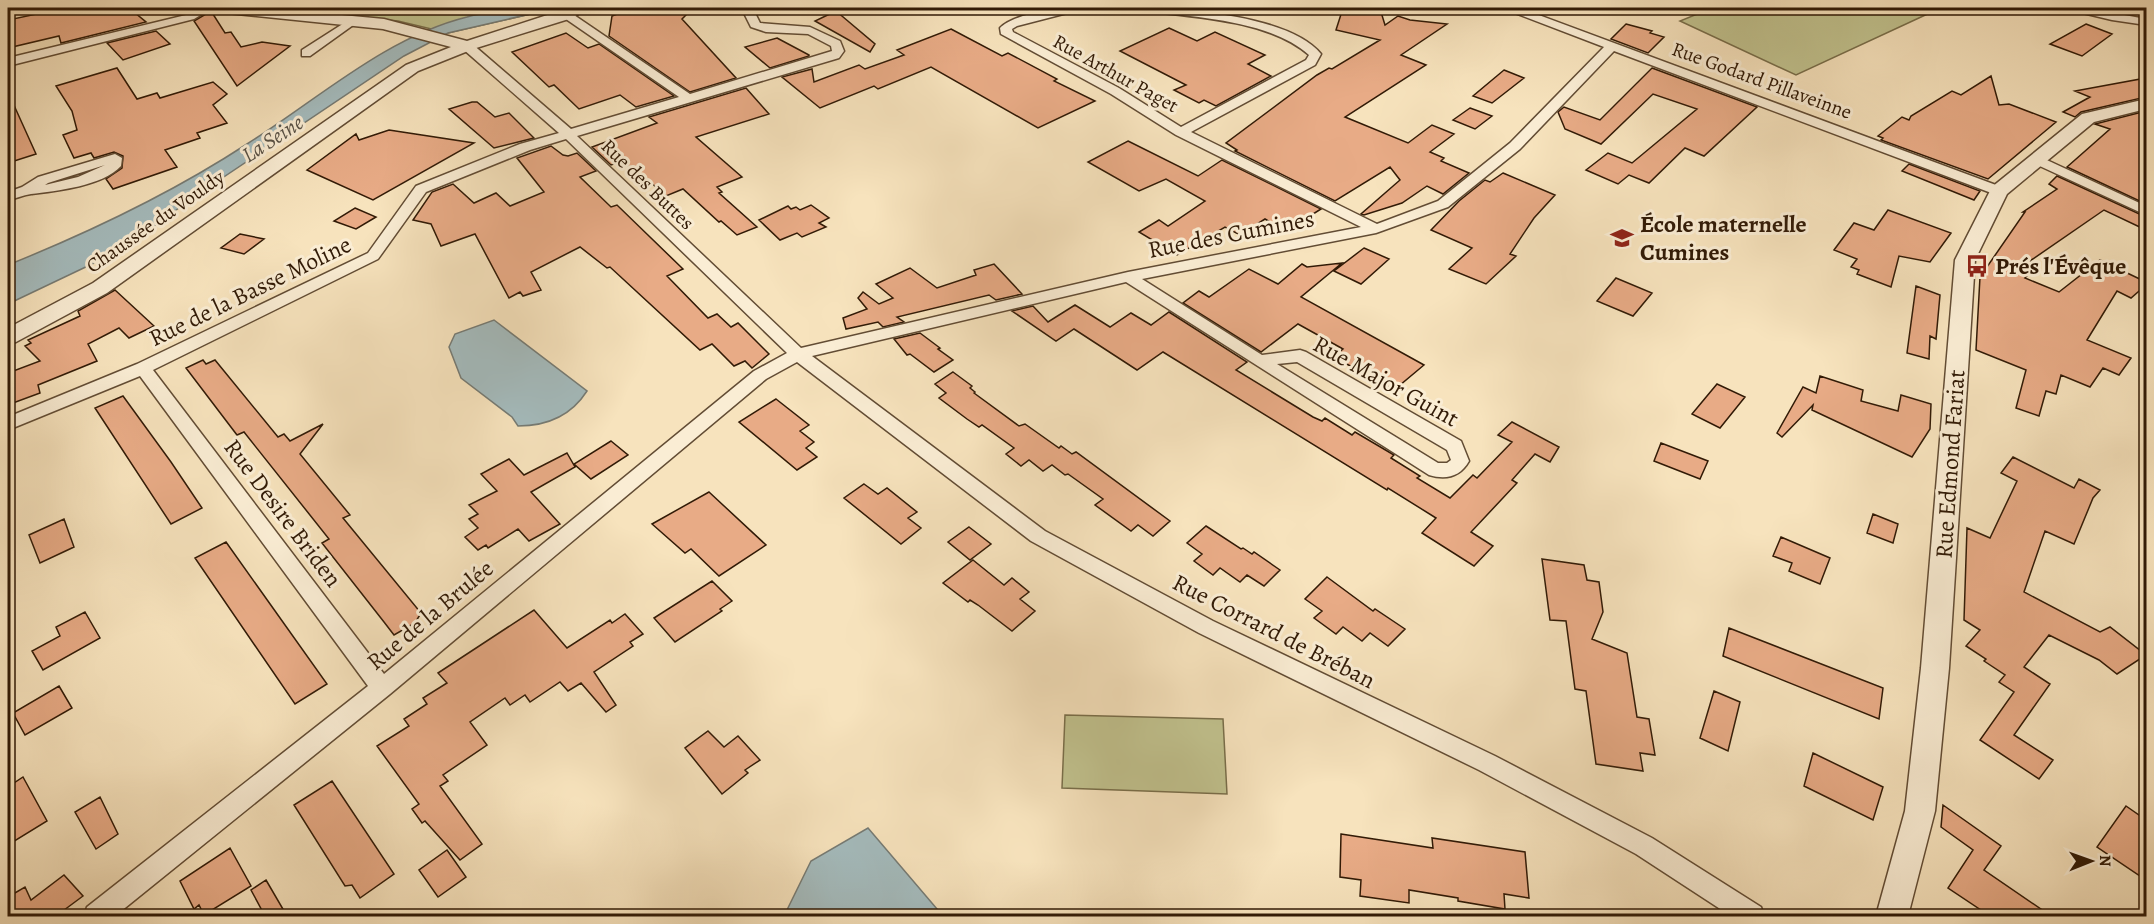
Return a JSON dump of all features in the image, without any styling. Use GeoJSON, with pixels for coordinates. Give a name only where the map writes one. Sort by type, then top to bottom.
{"type":"FeatureCollection","features":[{"type":"Feature","properties":{"kind":"street"},"geometry":{"type":"LineString","coordinates":[[8,62],[190,16],[206,8]]}},
{"type":"Feature","properties":{"kind":"street"},"geometry":{"type":"LineString","coordinates":[[227,8],[384,24],[467,46]]}},
{"type":"Feature","properties":{"kind":"street","name":"Rue de la Basse Moline"},"geometry":{"type":"LineString","coordinates":[[8,424],[142,368],[373,256],[421,189],[525,147],[835,55],[838,51],[836,44],[810,31],[755,25],[749,11],[743,8]]}},
{"type":"Feature","properties":{"kind":"street","name":"Rue Arthur Paget"},"geometry":{"type":"LineString","coordinates":[[1075,8],[1013,23],[1006,28],[1007,34],[1115,91],[1181,132],[1376,229]]}},
{"type":"Feature","properties":{"kind":"street","name":"Rue Arthur Paget"},"geometry":{"type":"LineString","coordinates":[[1143,8],[1225,19],[1277,32],[1310,47],[1315,54],[1311,62],[1181,132]]}},
{"type":"Feature","properties":{"kind":"street","name":"Rue Godard Pillaveinne"},"geometry":{"type":"LineString","coordinates":[[1511,8],[1999,191]]}},
{"type":"Feature","properties":{"kind":"street"},"geometry":{"type":"LineString","coordinates":[[2074,8],[2112,17],[2146,21]]}},
{"type":"Feature","properties":{"kind":"street"},"geometry":{"type":"LineString","coordinates":[[573,11],[688,98]]}},
{"type":"Feature","properties":{"kind":"street","name":"Chaussée du Vouldy"},"geometry":{"type":"LineString","coordinates":[[8,337],[100,288],[412,68],[467,46],[573,11]]}},
{"type":"Feature","properties":{"kind":"street"},"geometry":{"type":"LineString","coordinates":[[306,53],[352,21]]}},
{"type":"Feature","properties":{"kind":"street","name":"Rue des Cumines"},"geometry":{"type":"LineString","coordinates":[[798,354],[1128,277],[1376,229],[1443,204],[1515,146],[1613,45]]}},
{"type":"Feature","properties":{"kind":"street","name":"Rue des Buttes"},"geometry":{"type":"LineString","coordinates":[[467,46],[568,134],[798,354]]}},
{"type":"Feature","properties":{"kind":"street","name":"Rue Edmond Fariat"},"geometry":{"type":"LineString","coordinates":[[1892,916],[1920,811],[1935,668],[1965,260],[1999,191],[2036,159],[2088,118],[2146,104]]}},
{"type":"Feature","properties":{"kind":"street"},"geometry":{"type":"LineString","coordinates":[[8,196],[27,190],[55,188],[106,171],[114,166],[115,158],[43,180],[27,190]]}},
{"type":"Feature","properties":{"kind":"street"},"geometry":{"type":"LineString","coordinates":[[2036,159],[2146,211]]}},
{"type":"Feature","properties":{"kind":"street","name":"Rue Major Guint"},"geometry":{"type":"LineString","coordinates":[[1128,277],[1259,361],[1435,471],[1452,470],[1460,460],[1455,446],[1300,356],[1259,361]]}},
{"type":"Feature","properties":{"kind":"street","name":"Rue de la Brulée"},"geometry":{"type":"LineString","coordinates":[[96,916],[382,688],[760,375],[798,354]]}},
{"type":"Feature","properties":{"kind":"street","name":"Rue Corrard de Bréban"},"geometry":{"type":"LineString","coordinates":[[798,354],[1038,536],[1206,627],[1487,763],[1644,846],[1752,916]]}},
{"type":"Feature","properties":{"kind":"street","name":"Rue Desire Briden"},"geometry":{"type":"LineString","coordinates":[[142,368],[382,688]]}},
{"type":"Feature","properties":{"kind":"green space"},"geometry":{"type":"Polygon","coordinates":[[[276,8],[557,8],[448,33],[398,21],[276,8]]]}},
{"type":"Feature","properties":{"kind":"green space"},"geometry":{"type":"Polygon","coordinates":[[[1712,8],[1926,8],[1934,11],[1796,75],[1680,21],[1712,8]]]}},
{"type":"Feature","properties":{"kind":"green space"},"geometry":{"type":"Polygon","coordinates":[[[1065,715],[1223,719],[1227,794],[1062,788],[1065,715]]]}},
{"type":"Feature","properties":{"kind":"water","name":"La Seine"},"geometry":{"type":"Polygon","coordinates":[[[521,8],[556,8],[448,33],[404,56],[191,199],[137,239],[92,264],[8,304],[8,265],[100,225],[190,179],[273,127],[380,54],[408,39],[437,26],[467,17],[521,8]]]}},
{"type":"Feature","properties":{"kind":"water"},"geometry":{"type":"Polygon","coordinates":[[[494,320],[587,391],[581,400],[566,413],[548,422],[518,426],[512,417],[461,378],[449,347],[455,334],[494,320]]]}},
{"type":"Feature","properties":{"kind":"water"},"geometry":{"type":"Polygon","coordinates":[[[868,828],[943,916],[784,916],[811,861],[868,828]]]}},
{"type":"Feature","properties":{"kind":"building"},"geometry":{"type":"Polygon","coordinates":[[[65,8],[129,8],[146,22],[61,43],[59,36],[8,48],[8,20],[65,8]]]}},
{"type":"Feature","properties":{"kind":"building"},"geometry":{"type":"Polygon","coordinates":[[[633,8],[693,8],[682,19],[736,78],[690,92],[609,36],[612,16],[633,8]]]}},
{"type":"Feature","properties":{"kind":"building"},"geometry":{"type":"Polygon","coordinates":[[[1343,8],[1371,8],[1373,12],[1381,12],[1385,25],[1398,16],[1410,20],[1447,24],[1401,55],[1426,65],[1345,117],[1408,143],[1432,125],[1454,134],[1430,152],[1444,158],[1441,161],[1469,173],[1443,194],[1427,186],[1402,203],[1364,215],[1361,214],[1400,180],[1390,167],[1335,201],[1235,151],[1237,150],[1226,143],[1317,75],[1329,68],[1332,69],[1380,40],[1336,30],[1343,8]]]}},
{"type":"Feature","properties":{"kind":"building"},"geometry":{"type":"Polygon","coordinates":[[[211,11],[225,33],[231,32],[241,47],[262,42],[290,46],[237,86],[194,21],[211,11]]]}},
{"type":"Feature","properties":{"kind":"building"},"geometry":{"type":"Polygon","coordinates":[[[836,11],[875,44],[870,52],[815,21],[836,11]]]}},
{"type":"Feature","properties":{"kind":"building"},"geometry":{"type":"Polygon","coordinates":[[[1626,24],[1664,37],[1648,53],[1611,39],[1626,24]]]}},
{"type":"Feature","properties":{"kind":"building"},"geometry":{"type":"Polygon","coordinates":[[[2086,24],[2112,34],[2082,56],[2050,44],[2086,24]]]}},
{"type":"Feature","properties":{"kind":"building"},"geometry":{"type":"Polygon","coordinates":[[[1169,28],[1197,41],[1215,32],[1265,55],[1248,64],[1271,76],[1216,106],[1204,100],[1199,103],[1174,90],[1186,85],[1120,51],[1169,28]]]}},
{"type":"Feature","properties":{"kind":"building"},"geometry":{"type":"Polygon","coordinates":[[[951,29],[1002,56],[1008,53],[1057,79],[1054,81],[1095,101],[1038,128],[931,67],[878,89],[874,86],[820,108],[782,77],[812,69],[814,82],[859,65],[865,69],[904,55],[897,50],[951,29]]]}},
{"type":"Feature","properties":{"kind":"building"},"geometry":{"type":"Polygon","coordinates":[[[156,31],[170,44],[123,60],[107,43],[156,31]]]}},
{"type":"Feature","properties":{"kind":"building"},"geometry":{"type":"Polygon","coordinates":[[[566,33],[588,48],[599,44],[674,96],[636,107],[620,95],[579,109],[554,85],[549,87],[512,52],[566,33]]]}},
{"type":"Feature","properties":{"kind":"building"},"geometry":{"type":"Polygon","coordinates":[[[777,38],[809,56],[770,68],[745,47],[777,38]]]}},
{"type":"Feature","properties":{"kind":"building"},"geometry":{"type":"Polygon","coordinates":[[[117,68],[137,99],[157,93],[160,98],[213,82],[227,94],[213,105],[227,123],[197,133],[200,138],[165,150],[177,167],[113,189],[106,179],[122,168],[123,156],[114,152],[94,158],[91,153],[74,158],[63,135],[77,130],[72,111],[56,86],[117,68]]]}},
{"type":"Feature","properties":{"kind":"building"},"geometry":{"type":"Polygon","coordinates":[[[1652,68],[1757,107],[1704,156],[1685,148],[1649,183],[1629,175],[1618,184],[1586,170],[1608,153],[1632,163],[1697,109],[1653,94],[1601,144],[1565,129],[1558,112],[1564,107],[1600,120],[1652,68]]]}},
{"type":"Feature","properties":{"kind":"building"},"geometry":{"type":"Polygon","coordinates":[[[1504,70],[1524,78],[1492,103],[1473,96],[1504,70]]]}},
{"type":"Feature","properties":{"kind":"building"},"geometry":{"type":"Polygon","coordinates":[[[1991,76],[1999,105],[2009,104],[2056,122],[1988,179],[1881,140],[1883,138],[1878,136],[1902,117],[1909,120],[1911,116],[1952,91],[1961,95],[1991,76]]]}},
{"type":"Feature","properties":{"kind":"building"},"geometry":{"type":"Polygon","coordinates":[[[2146,78],[2146,97],[2081,112],[2075,117],[2063,112],[2090,97],[2075,91],[2146,78]]]}},
{"type":"Feature","properties":{"kind":"building"},"geometry":{"type":"Polygon","coordinates":[[[746,88],[769,114],[696,137],[742,177],[717,187],[722,192],[719,193],[757,227],[737,235],[683,189],[666,196],[632,166],[629,167],[623,161],[611,165],[592,147],[657,123],[649,117],[746,88]]]}},
{"type":"Feature","properties":{"kind":"building"},"geometry":{"type":"Polygon","coordinates":[[[8,92],[36,154],[8,163],[8,92]]]}},
{"type":"Feature","properties":{"kind":"building"},"geometry":{"type":"Polygon","coordinates":[[[477,102],[495,117],[509,113],[534,138],[494,148],[449,109],[477,102]]]}},
{"type":"Feature","properties":{"kind":"building"},"geometry":{"type":"Polygon","coordinates":[[[1470,108],[1492,116],[1475,129],[1453,120],[1470,108]]]}},
{"type":"Feature","properties":{"kind":"building"},"geometry":{"type":"Polygon","coordinates":[[[2146,111],[2146,204],[2067,167],[2110,129],[2095,124],[2146,111]]]}},
{"type":"Feature","properties":{"kind":"building"},"geometry":{"type":"Polygon","coordinates":[[[389,130],[474,143],[373,200],[307,170],[356,134],[359,140],[389,130]]]}},
{"type":"Feature","properties":{"kind":"building"},"geometry":{"type":"Polygon","coordinates":[[[1128,141],[1198,176],[1222,160],[1321,209],[1291,228],[1287,226],[1282,229],[1265,219],[1240,235],[1225,227],[1177,255],[1139,232],[1159,220],[1168,226],[1205,201],[1166,179],[1139,191],[1088,162],[1128,141]]]}},
{"type":"Feature","properties":{"kind":"building"},"geometry":{"type":"Polygon","coordinates":[[[551,146],[563,155],[577,153],[596,171],[580,177],[611,207],[617,205],[683,269],[667,276],[708,318],[717,314],[731,327],[738,323],[769,354],[752,368],[745,361],[734,366],[712,344],[700,350],[610,267],[607,268],[580,247],[531,272],[541,290],[523,296],[520,292],[509,298],[475,234],[441,246],[431,224],[413,220],[432,192],[453,184],[474,203],[496,193],[510,206],[544,192],[517,158],[551,146]]]}},
{"type":"Feature","properties":{"kind":"building"},"geometry":{"type":"Polygon","coordinates":[[[1909,164],[1980,191],[1974,200],[1902,171],[1909,164]]]}},
{"type":"Feature","properties":{"kind":"building"},"geometry":{"type":"Polygon","coordinates":[[[1503,173],[1555,195],[1534,218],[1510,254],[1516,256],[1486,284],[1449,269],[1472,248],[1431,230],[1459,201],[1485,180],[1490,182],[1503,173]]]}},
{"type":"Feature","properties":{"kind":"building"},"geometry":{"type":"Polygon","coordinates":[[[2057,176],[2146,217],[2146,230],[2104,210],[2030,261],[2038,265],[2025,278],[2059,292],[2100,260],[2146,282],[2146,285],[2131,298],[2117,291],[2087,340],[2131,358],[2119,375],[2103,368],[2090,387],[2061,375],[2056,394],[2046,391],[2039,416],[2016,408],[2026,370],[1976,350],[1980,277],[2025,212],[2023,212],[2057,189],[2049,184],[2057,176]]]}},
{"type":"Feature","properties":{"kind":"building"},"geometry":{"type":"Polygon","coordinates":[[[811,205],[829,218],[819,223],[826,227],[802,237],[797,233],[780,240],[759,220],[788,206],[791,209],[796,207],[800,210],[811,205]]]}},
{"type":"Feature","properties":{"kind":"building"},"geometry":{"type":"Polygon","coordinates":[[[355,208],[376,217],[356,229],[334,221],[355,208]]]}},
{"type":"Feature","properties":{"kind":"building"},"geometry":{"type":"Polygon","coordinates":[[[1888,210],[1951,233],[1930,262],[1899,256],[1891,287],[1857,274],[1859,270],[1851,267],[1857,259],[1834,250],[1854,223],[1874,230],[1888,210]]]}},
{"type":"Feature","properties":{"kind":"building"},"geometry":{"type":"Polygon","coordinates":[[[240,234],[264,239],[244,254],[221,248],[240,234]]]}},
{"type":"Feature","properties":{"kind":"building"},"geometry":{"type":"Polygon","coordinates":[[[1364,248],[1389,259],[1361,284],[1334,271],[1364,248]]]}},
{"type":"Feature","properties":{"kind":"building"},"geometry":{"type":"Polygon","coordinates":[[[1342,263],[1301,297],[1424,365],[1394,390],[1334,357],[1343,349],[1298,324],[1261,352],[1183,303],[1199,291],[1209,297],[1249,269],[1278,284],[1302,264],[1307,267],[1342,263]]]}},
{"type":"Feature","properties":{"kind":"building"},"geometry":{"type":"Polygon","coordinates":[[[994,264],[1022,294],[996,300],[989,295],[897,317],[904,322],[883,327],[878,322],[846,329],[843,318],[867,309],[858,298],[863,292],[879,304],[893,298],[876,284],[910,268],[937,288],[976,275],[974,270],[994,264]]]}},
{"type":"Feature","properties":{"kind":"building"},"geometry":{"type":"Polygon","coordinates":[[[1616,278],[1652,293],[1633,316],[1597,301],[1616,278]]]}},
{"type":"Feature","properties":{"kind":"building"},"geometry":{"type":"Polygon","coordinates":[[[1916,286],[1940,295],[1936,339],[1930,336],[1929,359],[1907,353],[1916,286]]]}},
{"type":"Feature","properties":{"kind":"building"},"geometry":{"type":"Polygon","coordinates":[[[115,290],[154,326],[129,338],[119,328],[88,344],[97,361],[38,385],[40,393],[13,403],[11,395],[8,395],[8,373],[40,361],[25,346],[31,343],[28,340],[80,316],[78,311],[115,290]]]}},
{"type":"Feature","properties":{"kind":"building"},"geometry":{"type":"Polygon","coordinates":[[[1075,305],[1110,327],[1131,313],[1151,325],[1169,312],[1247,362],[1236,370],[1313,417],[1322,421],[1325,418],[1352,435],[1355,432],[1394,455],[1391,458],[1420,476],[1417,478],[1450,498],[1473,475],[1477,478],[1512,442],[1498,435],[1512,422],[1559,447],[1550,462],[1535,454],[1512,480],[1517,483],[1471,532],[1493,546],[1474,566],[1422,533],[1436,518],[1163,352],[1137,370],[1074,329],[1056,341],[1012,311],[1033,306],[1048,322],[1075,305]]]}},
{"type":"Feature","properties":{"kind":"building"},"geometry":{"type":"Polygon","coordinates":[[[920,333],[953,360],[934,372],[910,354],[907,355],[894,339],[920,333]]]}},
{"type":"Feature","properties":{"kind":"building"},"geometry":{"type":"Polygon","coordinates":[[[203,360],[206,364],[215,360],[278,437],[284,434],[290,441],[323,424],[300,454],[350,515],[343,518],[421,613],[415,623],[394,635],[322,543],[329,539],[244,432],[237,435],[186,368],[203,360]]]}},
{"type":"Feature","properties":{"kind":"building"},"geometry":{"type":"Polygon","coordinates":[[[953,372],[972,386],[970,388],[974,393],[1019,426],[1025,424],[1059,448],[1061,446],[1072,454],[1076,452],[1170,521],[1153,536],[1138,525],[1131,531],[1095,505],[1103,499],[1068,474],[1065,475],[1052,465],[1043,471],[1029,460],[1021,466],[1006,454],[1014,448],[982,425],[979,427],[967,419],[939,398],[946,393],[935,384],[953,372]]]}},
{"type":"Feature","properties":{"kind":"building"},"geometry":{"type":"Polygon","coordinates":[[[1820,376],[1863,390],[1861,401],[1898,411],[1901,395],[1931,404],[1930,429],[1912,457],[1812,410],[1813,405],[1782,437],[1777,433],[1803,387],[1816,393],[1820,376]]]}},
{"type":"Feature","properties":{"kind":"building"},"geometry":{"type":"Polygon","coordinates":[[[1717,384],[1745,397],[1720,428],[1692,414],[1717,384]]]}},
{"type":"Feature","properties":{"kind":"building"},"geometry":{"type":"Polygon","coordinates":[[[123,396],[202,508],[171,524],[95,408],[123,396]]]}},
{"type":"Feature","properties":{"kind":"building"},"geometry":{"type":"Polygon","coordinates":[[[776,399],[809,425],[800,431],[814,442],[806,448],[817,457],[797,470],[739,422],[776,399]]]}},
{"type":"Feature","properties":{"kind":"building"},"geometry":{"type":"Polygon","coordinates":[[[611,441],[628,455],[591,479],[574,464],[611,441]]]}},
{"type":"Feature","properties":{"kind":"building"},"geometry":{"type":"Polygon","coordinates":[[[1661,443],[1708,461],[1700,479],[1654,461],[1661,443]]]}},
{"type":"Feature","properties":{"kind":"building"},"geometry":{"type":"Polygon","coordinates":[[[567,453],[575,467],[531,492],[560,524],[529,541],[518,529],[488,548],[486,545],[478,550],[465,537],[478,528],[469,519],[478,514],[469,505],[497,491],[481,474],[509,459],[524,475],[567,453]]]}},
{"type":"Feature","properties":{"kind":"building"},"geometry":{"type":"Polygon","coordinates":[[[2013,457],[2074,488],[2079,479],[2100,490],[2093,498],[2074,544],[2045,531],[2024,592],[2100,632],[2110,627],[2146,655],[2117,674],[2099,660],[2049,635],[2024,667],[2050,684],[2014,735],[2053,760],[2039,779],[1980,740],[2014,692],[1999,682],[2005,675],[1966,646],[1980,630],[1964,620],[1967,528],[1990,538],[2017,481],[2001,473],[2013,457]]]}},
{"type":"Feature","properties":{"kind":"building"},"geometry":{"type":"Polygon","coordinates":[[[864,484],[878,494],[887,488],[917,512],[908,518],[921,528],[901,544],[844,498],[864,484]]]}},
{"type":"Feature","properties":{"kind":"building"},"geometry":{"type":"Polygon","coordinates":[[[709,492],[766,545],[719,576],[691,549],[685,553],[652,524],[709,492]]]}},
{"type":"Feature","properties":{"kind":"building"},"geometry":{"type":"Polygon","coordinates":[[[1873,514],[1898,524],[1893,543],[1867,533],[1873,514]]]}},
{"type":"Feature","properties":{"kind":"building"},"geometry":{"type":"Polygon","coordinates":[[[64,519],[74,547],[40,563],[29,535],[64,519]]]}},
{"type":"Feature","properties":{"kind":"building"},"geometry":{"type":"Polygon","coordinates":[[[1206,526],[1241,549],[1252,554],[1254,552],[1280,570],[1264,586],[1247,575],[1240,582],[1220,568],[1213,575],[1194,561],[1202,554],[1187,543],[1206,526]]]}},
{"type":"Feature","properties":{"kind":"building"},"geometry":{"type":"Polygon","coordinates":[[[969,527],[991,544],[970,560],[948,542],[969,527]]]}},
{"type":"Feature","properties":{"kind":"building"},"geometry":{"type":"Polygon","coordinates":[[[1781,537],[1830,558],[1820,584],[1789,571],[1792,563],[1773,556],[1781,537]]]}},
{"type":"Feature","properties":{"kind":"building"},"geometry":{"type":"Polygon","coordinates":[[[226,542],[327,684],[295,704],[195,558],[226,542]]]}},
{"type":"Feature","properties":{"kind":"building"},"geometry":{"type":"Polygon","coordinates":[[[1542,559],[1584,565],[1587,580],[1599,582],[1603,612],[1592,639],[1627,653],[1637,717],[1649,719],[1655,755],[1640,753],[1643,771],[1596,764],[1586,691],[1575,689],[1566,621],[1550,620],[1542,559]]]}},
{"type":"Feature","properties":{"kind":"building"},"geometry":{"type":"Polygon","coordinates":[[[973,560],[1004,585],[1012,578],[1029,592],[1020,599],[1035,611],[1012,631],[978,605],[970,600],[968,602],[943,583],[973,560]]]}},
{"type":"Feature","properties":{"kind":"building"},"geometry":{"type":"Polygon","coordinates":[[[1327,577],[1373,611],[1375,609],[1405,629],[1388,646],[1370,633],[1362,641],[1343,627],[1336,634],[1314,618],[1322,611],[1305,599],[1327,577]]]}},
{"type":"Feature","properties":{"kind":"building"},"geometry":{"type":"Polygon","coordinates":[[[712,581],[732,601],[720,609],[722,611],[675,642],[654,618],[712,581]]]}},
{"type":"Feature","properties":{"kind":"building"},"geometry":{"type":"Polygon","coordinates":[[[534,610],[567,648],[610,620],[612,623],[625,614],[643,634],[630,642],[633,646],[594,672],[616,705],[606,712],[581,683],[568,691],[560,682],[530,702],[525,695],[510,705],[505,698],[470,722],[487,745],[443,775],[448,781],[440,786],[482,844],[460,860],[425,821],[422,823],[412,809],[419,804],[377,746],[409,726],[404,719],[427,704],[423,698],[447,683],[438,673],[534,610]]]}},
{"type":"Feature","properties":{"kind":"building"},"geometry":{"type":"Polygon","coordinates":[[[85,612],[100,638],[43,670],[32,651],[60,636],[56,627],[85,612]]]}},
{"type":"Feature","properties":{"kind":"building"},"geometry":{"type":"Polygon","coordinates":[[[1729,628],[1883,688],[1879,719],[1723,656],[1729,628]]]}},
{"type":"Feature","properties":{"kind":"building"},"geometry":{"type":"Polygon","coordinates":[[[59,686],[72,708],[25,735],[13,713],[59,686]]]}},
{"type":"Feature","properties":{"kind":"building"},"geometry":{"type":"Polygon","coordinates":[[[1714,691],[1740,702],[1728,751],[1700,738],[1714,691]]]}},
{"type":"Feature","properties":{"kind":"building"},"geometry":{"type":"Polygon","coordinates":[[[708,731],[724,747],[738,736],[760,760],[745,770],[748,773],[722,794],[685,748],[708,731]]]}},
{"type":"Feature","properties":{"kind":"building"},"geometry":{"type":"Polygon","coordinates":[[[1813,753],[1883,787],[1873,820],[1804,786],[1813,753]]]}},
{"type":"Feature","properties":{"kind":"building"},"geometry":{"type":"Polygon","coordinates":[[[23,777],[47,821],[8,845],[8,787],[23,777]]]}},
{"type":"Feature","properties":{"kind":"building"},"geometry":{"type":"Polygon","coordinates":[[[332,781],[394,874],[360,898],[352,885],[345,886],[294,805],[332,781]]]}},
{"type":"Feature","properties":{"kind":"building"},"geometry":{"type":"Polygon","coordinates":[[[100,797],[118,834],[96,849],[75,812],[100,797]]]}},
{"type":"Feature","properties":{"kind":"building"},"geometry":{"type":"Polygon","coordinates":[[[1943,805],[2001,846],[1984,870],[2051,916],[1990,916],[1948,888],[1973,850],[1941,827],[1943,805]]]}},
{"type":"Feature","properties":{"kind":"building"},"geometry":{"type":"Polygon","coordinates":[[[2126,806],[2146,820],[2146,880],[2097,847],[2126,806]]]}},
{"type":"Feature","properties":{"kind":"building"},"geometry":{"type":"Polygon","coordinates":[[[1341,834],[1433,848],[1432,838],[1525,852],[1529,898],[1504,894],[1505,909],[1409,890],[1409,903],[1360,896],[1361,880],[1340,877],[1341,834]]]}},
{"type":"Feature","properties":{"kind":"building"},"geometry":{"type":"Polygon","coordinates":[[[230,848],[251,886],[204,915],[199,905],[194,909],[180,881],[230,848]]]}},
{"type":"Feature","properties":{"kind":"building"},"geometry":{"type":"Polygon","coordinates":[[[447,850],[466,877],[438,897],[419,870],[447,850]]]}},
{"type":"Feature","properties":{"kind":"building"},"geometry":{"type":"Polygon","coordinates":[[[64,875],[83,896],[56,916],[8,916],[8,897],[25,887],[31,900],[64,875]]]}},
{"type":"Feature","properties":{"kind":"building"},"geometry":{"type":"Polygon","coordinates":[[[266,880],[287,916],[265,916],[251,890],[266,880]]]}},
{"type":"Feature","properties":{"kind":"place","name":"École maternelle Cumines"},"geometry":{"type":"Point","coordinates":[1622,238]}},
{"type":"Feature","properties":{"kind":"place","name":"Prés l'Évêque"},"geometry":{"type":"Point","coordinates":[1977,266]}}]}
